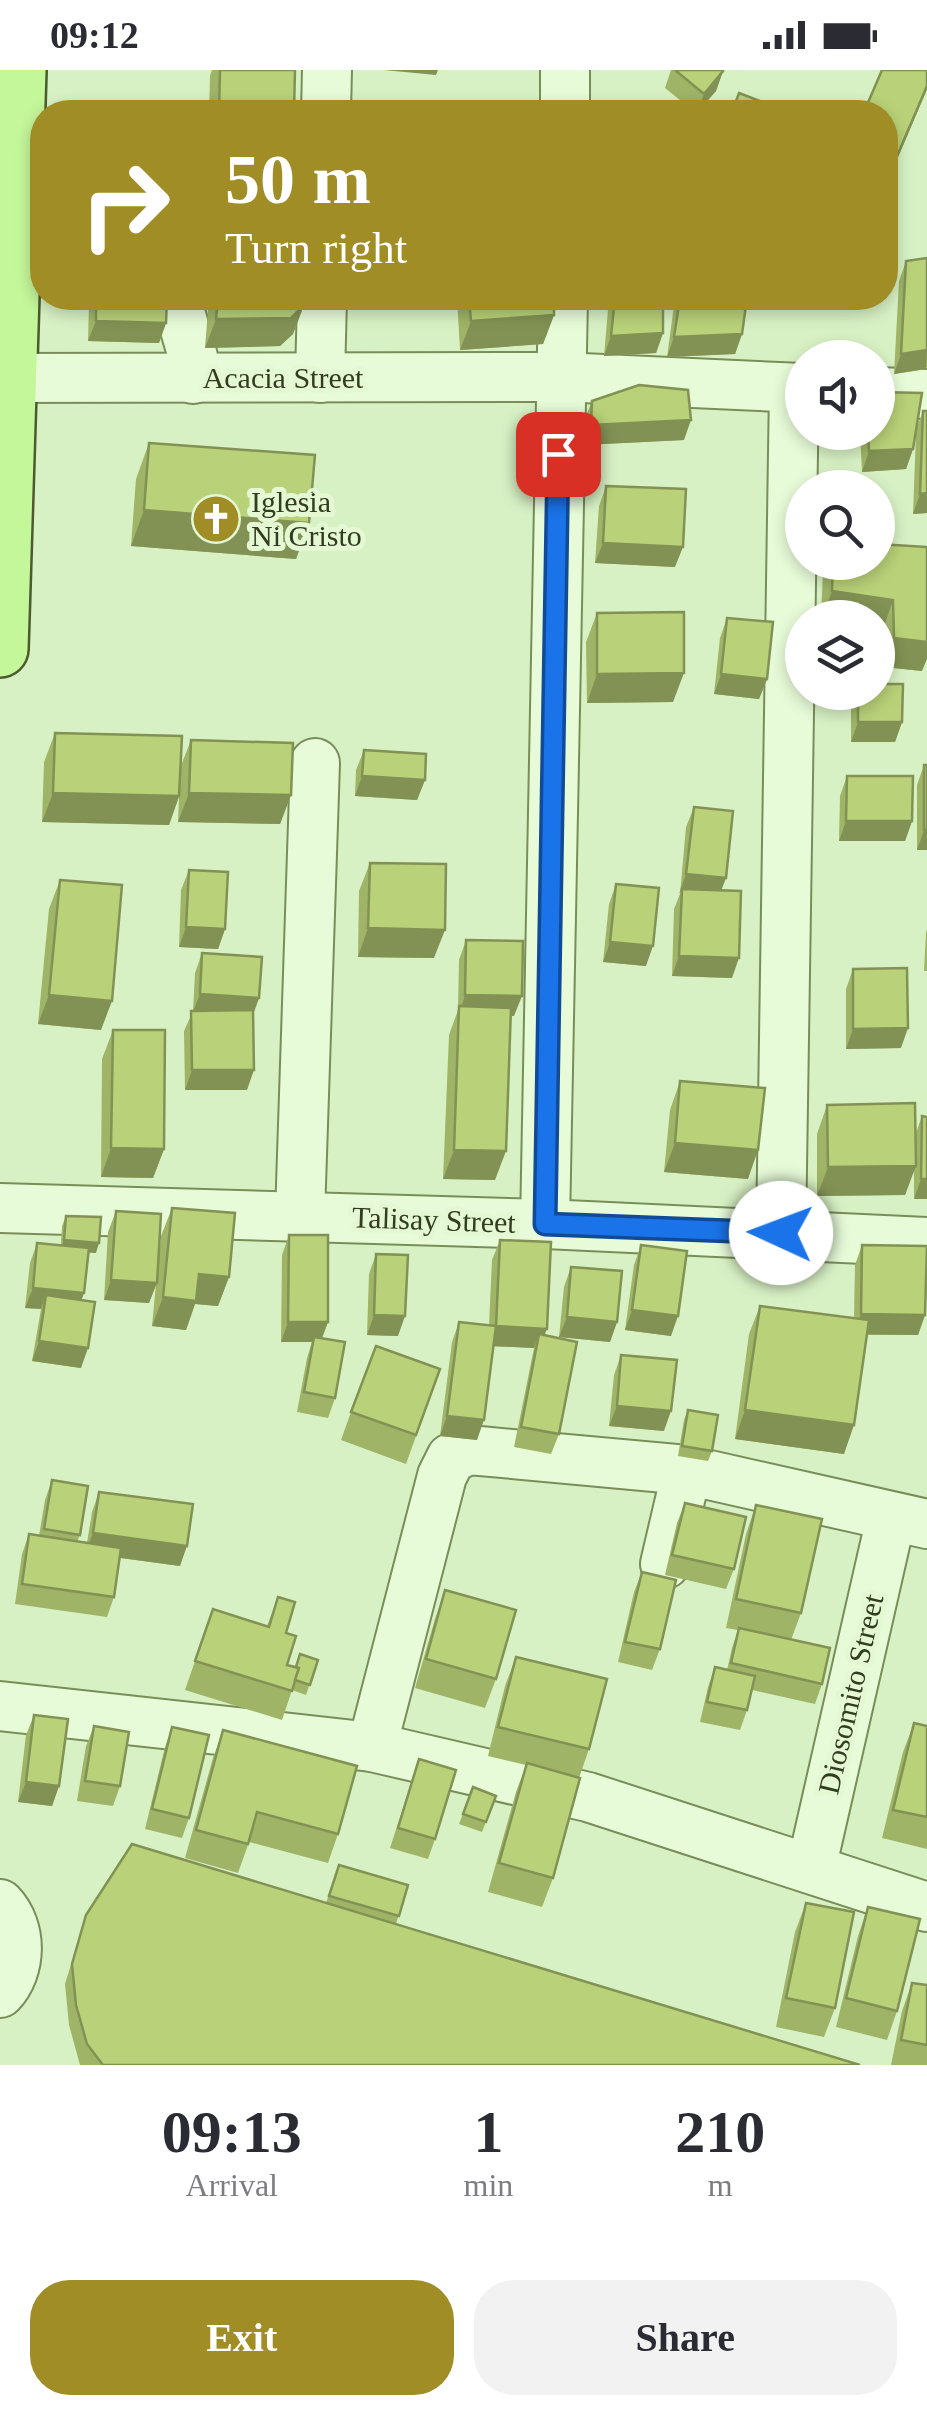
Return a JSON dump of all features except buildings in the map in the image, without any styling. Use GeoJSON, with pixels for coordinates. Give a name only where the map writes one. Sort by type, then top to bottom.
{"type":"FeatureCollection","features":[{"type":"Feature","properties":{"kind":"main road"},"geometry":{"type":"LineString","coordinates":[[0,649],[3,379],[27,276],[18,71]]}},
{"type":"Feature","properties":{"kind":"street"},"geometry":{"type":"LineString","coordinates":[[327,100],[328,70]]}},
{"type":"Feature","properties":{"kind":"street"},"geometry":{"type":"LineString","coordinates":[[565,70],[566,100]]}},
{"type":"Feature","properties":{"kind":"street"},"geometry":{"type":"LineString","coordinates":[[179,310],[193,357],[193,379]]}},
{"type":"Feature","properties":{"kind":"street"},"geometry":{"type":"LineString","coordinates":[[320,378],[322,310]]}},
{"type":"Feature","properties":{"kind":"street"},"geometry":{"type":"LineString","coordinates":[[545,1224],[563,310]]}},
{"type":"Feature","properties":{"kind":"street","name":"Acacia Street"},"geometry":{"type":"LineString","coordinates":[[3,379],[560,377],[785,387]]}},
{"type":"Feature","properties":{"kind":"street"},"geometry":{"type":"LineString","coordinates":[[895,393],[927,394]]}},
{"type":"Feature","properties":{"kind":"street"},"geometry":{"type":"LineString","coordinates":[[781,1233],[797,450]]}},
{"type":"Feature","properties":{"kind":"street"},"geometry":{"type":"LineString","coordinates":[[300,1215],[315,763]]}},
{"type":"Feature","properties":{"kind":"street","name":"Talisay Street"},"geometry":{"type":"LineString","coordinates":[[0,1208],[300,1215],[927,1242]]}},
{"type":"Feature","properties":{"kind":"street"},"geometry":{"type":"LineString","coordinates":[[372,1747],[442,1476],[450,1458],[469,1450],[687,1470],[909,1521]]}},
{"type":"Feature","properties":{"kind":"street"},"geometry":{"type":"LineString","coordinates":[[665,1564],[687,1470]]}},
{"type":"Feature","properties":{"kind":"street","name":"Diosomito Street"},"geometry":{"type":"LineString","coordinates":[[811,1870],[909,1521]]}},
{"type":"Feature","properties":{"kind":"street"},"geometry":{"type":"LineString","coordinates":[[0,1706],[372,1747],[588,1797],[927,1907]]}},
{"type":"Feature","properties":{"kind":"street"},"geometry":{"type":"LineString","coordinates":[[0,1904],[16,1928],[12,1977],[0,1994]]}},
{"type":"Feature","properties":{"kind":"place","name":"Iglesia Ni Cristo"},"geometry":{"type":"Point","coordinates":[216,519]}},
{"type":"Feature","properties":{"kind":"route"},"geometry":{"type":"LineString","coordinates":[[558,454],[545,1224],[781,1233]]}}]}
